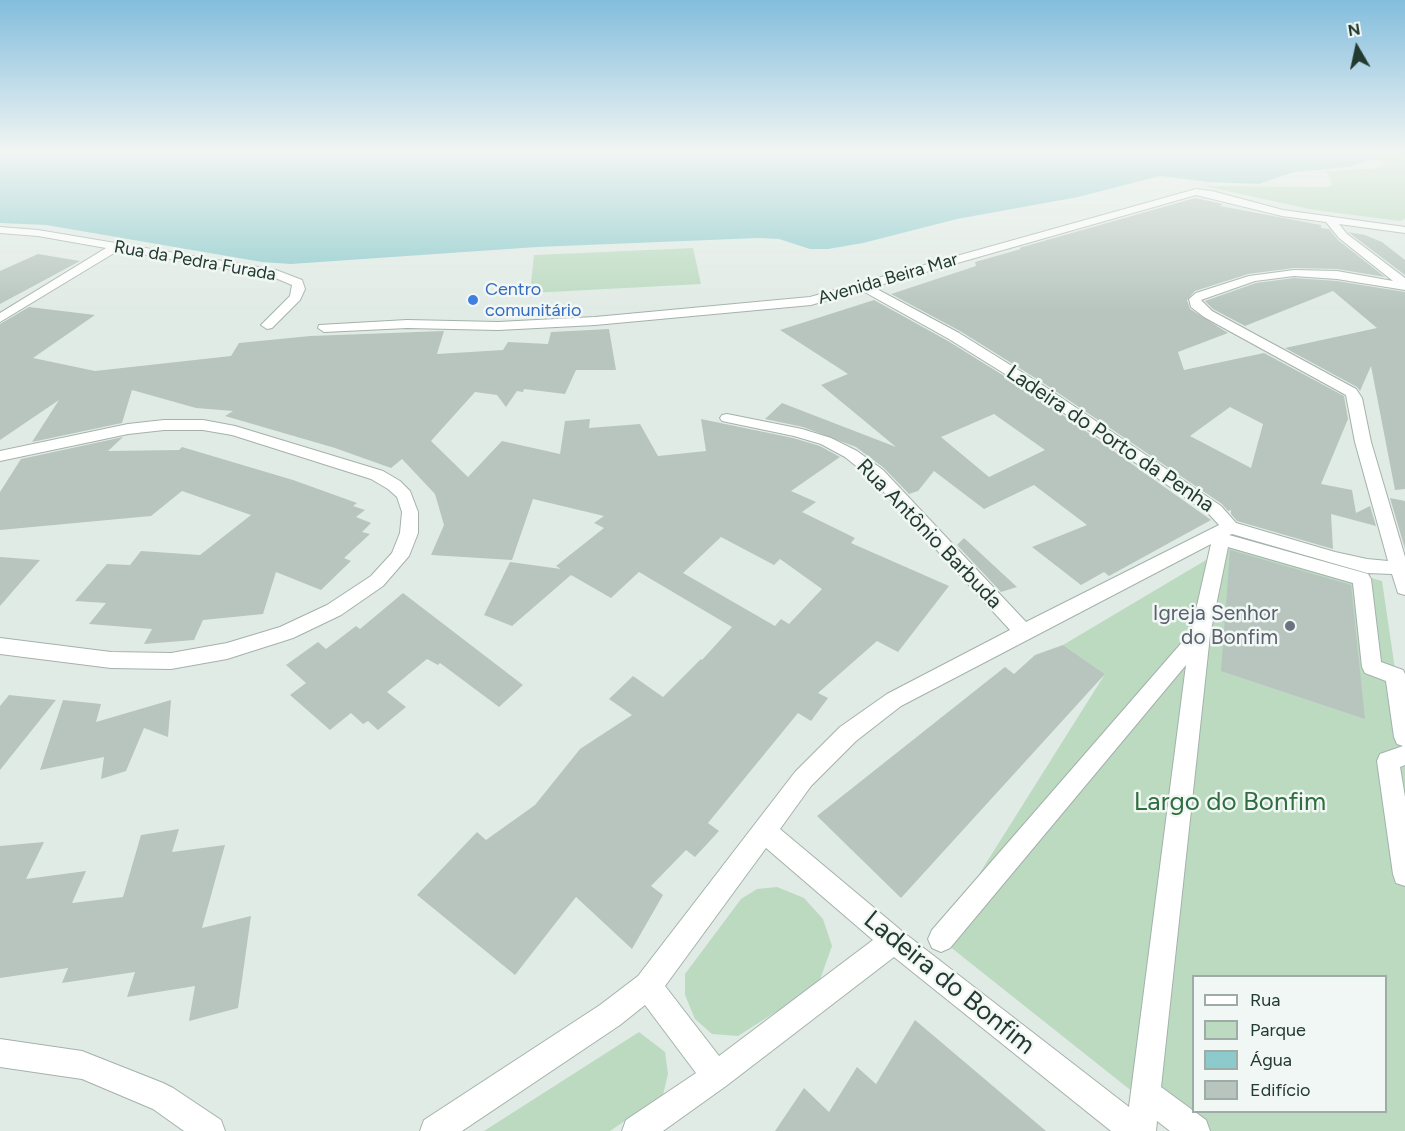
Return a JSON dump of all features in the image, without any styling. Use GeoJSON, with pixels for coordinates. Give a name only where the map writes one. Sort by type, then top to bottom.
{"type":"FeatureCollection","features":[{"type":"Feature","properties":{"kind":"street","name":"Avenida Beira Mar"},"geometry":{"type":"LineString","coordinates":[[324,327],[406,324],[498,326],[664,316],[723,308],[811,301],[1148,206]]}},
{"type":"Feature","properties":{"kind":"street","name":"Avenida Beira Mar"},"geometry":{"type":"LineString","coordinates":[[1254,206],[1405,231]]}},
{"type":"Feature","properties":{"kind":"street"},"geometry":{"type":"LineString","coordinates":[[1330,220],[1343,236],[1405,285]]}},
{"type":"Feature","properties":{"kind":"street","name":"Rua da Pedra Furada"},"geometry":{"type":"LineString","coordinates":[[0,230],[38,233],[276,274],[298,283],[299,289],[296,297],[267,325]]}},
{"type":"Feature","properties":{"kind":"street"},"geometry":{"type":"LineString","coordinates":[[0,318],[116,247]]}},
{"type":"Feature","properties":{"kind":"street"},"geometry":{"type":"LineString","coordinates":[[1405,285],[1337,275],[1294,273],[1253,278],[1195,299],[1195,304],[1208,314],[1351,392],[1355,398],[1364,442],[1402,569],[1405,588]]}},
{"type":"Feature","properties":{"kind":"street","name":"Ladeira do Porto da Penha"},"geometry":{"type":"LineString","coordinates":[[864,287],[954,336],[1039,389],[1215,510],[1230,527],[1367,566],[1402,569]]}},
{"type":"Feature","properties":{"kind":"street","name":"Rua Antônio Barbuda"},"geometry":{"type":"LineString","coordinates":[[727,418],[797,432],[826,441],[850,454],[877,474],[1023,631]]}},
{"type":"Feature","properties":{"kind":"street"},"geometry":{"type":"LineString","coordinates":[[0,456],[128,429],[164,425],[203,425],[246,434],[377,475],[394,485],[404,495],[410,512],[409,533],[400,556],[377,581],[334,610],[286,633],[227,651],[171,661],[111,660],[0,646]]}},
{"type":"Feature","properties":{"kind":"street"},"geometry":{"type":"LineString","coordinates":[[435,1131],[610,1015],[648,986],[804,779],[848,734],[894,700],[1023,631],[1230,527]]}},
{"type":"Feature","properties":{"kind":"street"},"geometry":{"type":"LineString","coordinates":[[1141,1131],[1200,635],[1221,539],[1362,579],[1372,667],[1396,676],[1405,737]]}},
{"type":"Feature","properties":{"kind":"street"},"geometry":{"type":"LineString","coordinates":[[941,939],[1200,635]]}},
{"type":"Feature","properties":{"kind":"street"},"geometry":{"type":"LineString","coordinates":[[1405,755],[1388,761],[1405,874]]}},
{"type":"Feature","properties":{"kind":"street","name":"Ladeira do Bonfim"},"geometry":{"type":"LineString","coordinates":[[764,831],[894,941],[1135,1131]]}},
{"type":"Feature","properties":{"kind":"street"},"geometry":{"type":"LineString","coordinates":[[637,1131],[716,1076],[894,941]]}},
{"type":"Feature","properties":{"kind":"street"},"geometry":{"type":"LineString","coordinates":[[648,986],[716,1076]]}},
{"type":"Feature","properties":{"kind":"street"},"geometry":{"type":"LineString","coordinates":[[0,1053],[82,1065],[163,1098],[210,1131]]}},
{"type":"Feature","properties":{"kind":"street"},"geometry":{"type":"LineString","coordinates":[[1146,1094],[1196,1131]]}},
{"type":"Feature","properties":{"kind":"green space"},"geometry":{"type":"Polygon","coordinates":[[[1295,206],[1405,206],[1405,219],[1400,221],[1295,206]]]}},
{"type":"Feature","properties":{"kind":"green space"},"geometry":{"type":"Polygon","coordinates":[[[693,248],[701,284],[530,293],[534,255],[693,248]]]}},
{"type":"Feature","properties":{"kind":"green space","name":"Largo do Bonfim"},"geometry":{"type":"Polygon","coordinates":[[[1238,541],[1382,581],[1405,737],[1405,1131],[1182,1131],[939,938],[1105,674],[1063,645],[1238,541]]]}},
{"type":"Feature","properties":{"kind":"green space"},"geometry":{"type":"Polygon","coordinates":[[[777,887],[804,898],[823,919],[832,946],[818,985],[738,1036],[712,1034],[695,1019],[685,995],[685,974],[741,899],[757,889],[777,887]]]}},
{"type":"Feature","properties":{"kind":"green space"},"geometry":{"type":"Polygon","coordinates":[[[639,1032],[665,1052],[668,1074],[663,1095],[610,1131],[484,1131],[639,1032]]]}},
{"type":"Feature","properties":{"kind":"water"},"geometry":{"type":"Polygon","coordinates":[[[0,206],[1030,206],[957,219],[863,243],[828,249],[810,249],[779,239],[758,238],[537,247],[291,264],[262,262],[46,225],[0,223],[0,206]]]}},
{"type":"Feature","properties":{"kind":"building"},"geometry":{"type":"Polygon","coordinates":[[[1168,206],[1220,206],[1321,225],[1321,228],[1329,229],[1338,240],[1385,277],[1337,269],[1294,268],[1248,274],[1195,291],[1187,300],[1190,309],[1228,333],[1178,352],[1184,370],[1264,353],[1344,396],[1348,419],[1321,484],[1352,490],[1356,513],[1370,506],[1376,526],[1331,514],[1333,549],[1237,521],[1231,514],[1231,510],[1228,511],[1222,504],[1045,384],[960,331],[891,294],[976,266],[975,262],[1021,249],[1019,248],[1168,206]],[[1230,407],[1190,436],[1251,468],[1263,424],[1230,407]]]}},
{"type":"Feature","properties":{"kind":"building"},"geometry":{"type":"Polygon","coordinates":[[[1348,232],[1365,235],[1382,242],[1405,260],[1405,275],[1348,232]]]}},
{"type":"Feature","properties":{"kind":"building"},"geometry":{"type":"Polygon","coordinates":[[[38,254],[80,261],[0,304],[0,271],[38,254]]]}},
{"type":"Feature","properties":{"kind":"building"},"geometry":{"type":"Polygon","coordinates":[[[1294,278],[1337,281],[1405,292],[1405,489],[1395,490],[1371,366],[1360,391],[1357,387],[1285,348],[1377,328],[1333,291],[1245,326],[1213,309],[1205,301],[1256,283],[1294,278]]]}},
{"type":"Feature","properties":{"kind":"building"},"geometry":{"type":"Polygon","coordinates":[[[874,300],[948,341],[1033,394],[1211,520],[1109,576],[1104,572],[1081,585],[1032,547],[1087,525],[1034,485],[984,509],[934,471],[918,491],[909,494],[884,468],[856,447],[803,427],[765,419],[782,403],[896,447],[821,385],[848,374],[780,330],[874,300]],[[994,414],[941,437],[989,477],[1045,450],[994,414]]]}},
{"type":"Feature","properties":{"kind":"building"},"geometry":{"type":"Polygon","coordinates":[[[29,307],[95,315],[33,358],[95,371],[231,356],[239,343],[310,336],[444,331],[437,354],[503,350],[508,342],[548,344],[551,332],[609,329],[616,370],[576,370],[565,394],[524,389],[523,392],[517,391],[506,407],[497,395],[475,392],[431,441],[468,477],[502,441],[560,454],[565,421],[590,419],[589,428],[640,424],[658,456],[706,451],[701,419],[793,438],[820,446],[840,457],[791,491],[816,502],[802,512],[855,538],[851,543],[949,586],[898,652],[877,641],[818,693],[828,698],[811,721],[798,713],[708,823],[719,831],[695,857],[686,850],[651,886],[663,895],[632,949],[576,897],[515,975],[417,895],[477,832],[486,840],[535,805],[580,749],[632,715],[609,699],[633,676],[663,697],[702,660],[732,627],[639,572],[611,598],[571,575],[512,626],[484,615],[510,562],[561,569],[556,566],[604,528],[594,523],[604,516],[533,499],[512,560],[431,555],[444,525],[435,494],[402,459],[391,468],[335,448],[225,416],[233,411],[196,408],[132,390],[122,423],[32,442],[59,400],[0,440],[0,324],[29,307]],[[721,537],[683,573],[775,626],[781,619],[789,624],[822,589],[780,559],[774,565],[721,537]]]}},
{"type":"Feature","properties":{"kind":"building"},"geometry":{"type":"Polygon","coordinates":[[[123,437],[108,451],[179,450],[182,447],[293,480],[357,503],[353,506],[365,510],[356,517],[371,523],[362,532],[370,534],[344,558],[351,561],[321,590],[276,572],[263,614],[203,620],[194,640],[144,644],[152,629],[89,624],[106,603],[75,601],[107,564],[130,565],[141,551],[200,555],[251,515],[182,491],[151,516],[0,530],[0,492],[21,459],[123,437]]]}},
{"type":"Feature","properties":{"kind":"building"},"geometry":{"type":"Polygon","coordinates":[[[1390,498],[1405,501],[1405,549],[1390,498]]]}},
{"type":"Feature","properties":{"kind":"building"},"geometry":{"type":"Polygon","coordinates":[[[964,538],[1017,587],[1001,592],[957,545],[964,538]]]}},
{"type":"Feature","properties":{"kind":"building","name":"Igreja Senhor do Bonfim"},"geometry":{"type":"Polygon","coordinates":[[[1230,550],[1351,585],[1365,719],[1221,671],[1230,550]]]}},
{"type":"Feature","properties":{"kind":"building"},"geometry":{"type":"Polygon","coordinates":[[[0,557],[40,560],[0,606],[0,557]]]}},
{"type":"Feature","properties":{"kind":"building"},"geometry":{"type":"Polygon","coordinates":[[[403,593],[523,685],[499,707],[440,663],[438,665],[427,659],[387,692],[406,707],[378,730],[368,721],[363,724],[351,713],[330,730],[290,695],[306,683],[286,665],[318,642],[326,649],[356,626],[360,629],[403,593]]]}},
{"type":"Feature","properties":{"kind":"building"},"geometry":{"type":"Polygon","coordinates":[[[1063,645],[1105,674],[901,898],[817,816],[1005,667],[1014,674],[1035,655],[1063,645]]]}},
{"type":"Feature","properties":{"kind":"building"},"geometry":{"type":"Polygon","coordinates":[[[9,695],[56,700],[0,770],[0,706],[9,695]]]}},
{"type":"Feature","properties":{"kind":"building"},"geometry":{"type":"Polygon","coordinates":[[[63,700],[101,704],[96,722],[171,700],[168,737],[144,728],[126,771],[101,779],[104,757],[40,770],[63,700]]]}},
{"type":"Feature","properties":{"kind":"building"},"geometry":{"type":"Polygon","coordinates":[[[179,829],[172,852],[225,845],[202,928],[251,916],[238,1008],[189,1021],[195,986],[127,997],[135,972],[62,983],[68,968],[0,978],[0,846],[44,842],[26,879],[86,871],[72,903],[123,897],[141,835],[179,829]]]}},
{"type":"Feature","properties":{"kind":"building"},"geometry":{"type":"Polygon","coordinates":[[[915,1020],[1046,1131],[775,1131],[804,1088],[829,1112],[857,1067],[876,1084],[915,1020]]]}},
{"type":"Feature","properties":{"kind":"place","name":"Centro comunitário"},"geometry":{"type":"Point","coordinates":[473,300]}},
{"type":"Feature","properties":{"kind":"place","name":"Igreja Senhor do Bonfim"},"geometry":{"type":"Point","coordinates":[1290,626]}}]}
